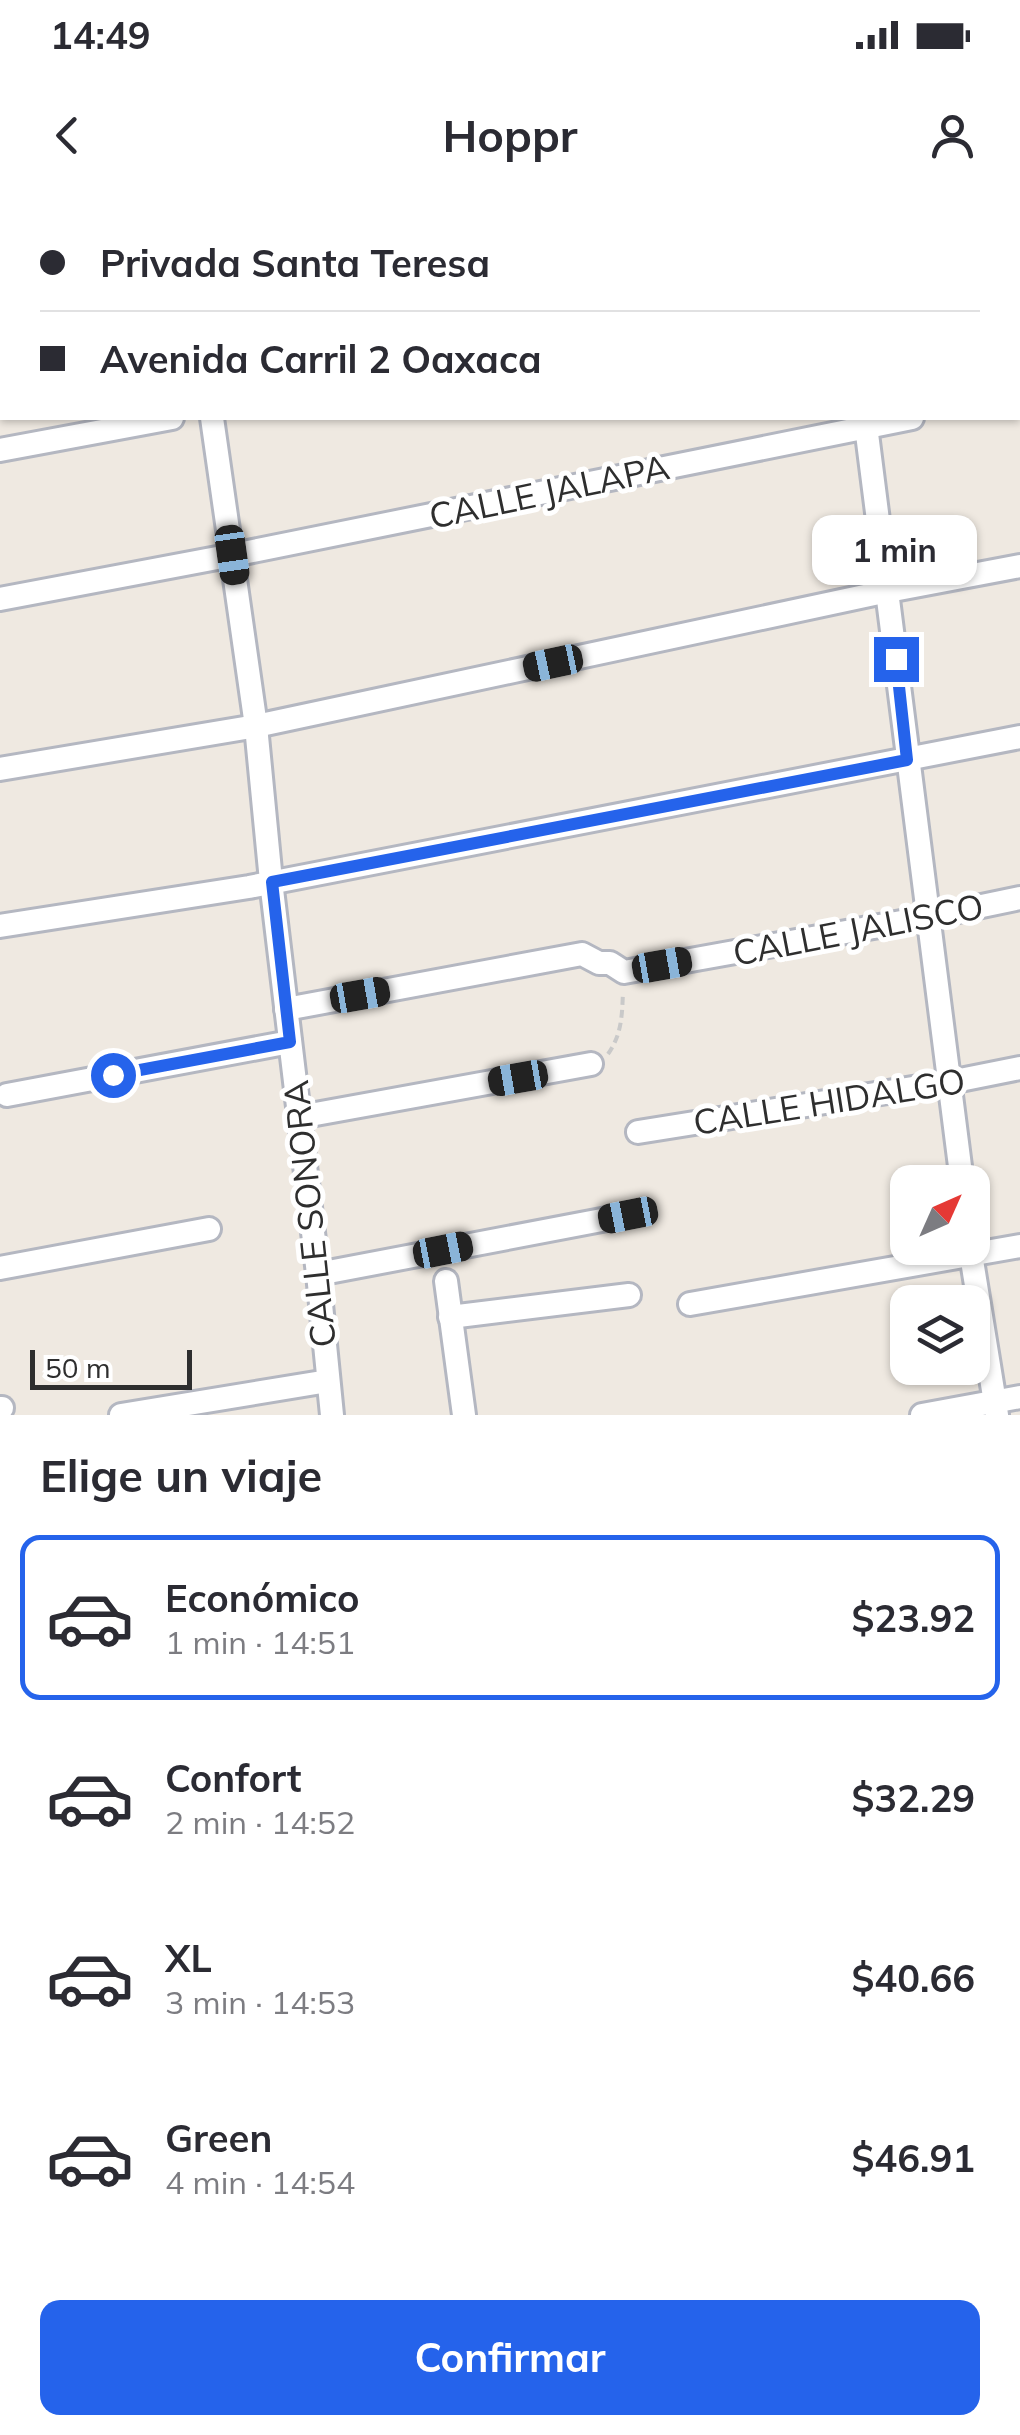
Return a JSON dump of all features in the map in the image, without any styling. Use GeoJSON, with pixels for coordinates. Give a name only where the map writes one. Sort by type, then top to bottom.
{"type":"FeatureCollection","features":[{"type":"Feature","properties":{"kind":"street"},"geometry":{"type":"LineString","coordinates":[[0,450],[161,420]]}},
{"type":"Feature","properties":{"kind":"street","name":"CALLE SONORA"},"geometry":{"type":"LineString","coordinates":[[212,420],[256,726],[332,1415]]}},
{"type":"Feature","properties":{"kind":"street"},"geometry":{"type":"LineString","coordinates":[[865,422],[960,1165]]}},
{"type":"Feature","properties":{"kind":"street","name":"CALLE JALAPA"},"geometry":{"type":"LineString","coordinates":[[0,599],[232,555],[865,422]]}},
{"type":"Feature","properties":{"kind":"street"},"geometry":{"type":"LineString","coordinates":[[0,769],[256,726],[1020,566]]}},
{"type":"Feature","properties":{"kind":"street"},"geometry":{"type":"LineString","coordinates":[[0,926],[272,882],[1020,737]]}},
{"type":"Feature","properties":{"kind":"street","name":"CALLE JALISCO"},"geometry":{"type":"LineString","coordinates":[[624,972],[1020,898]]}},
{"type":"Feature","properties":{"kind":"street"},"geometry":{"type":"LineString","coordinates":[[286,1009],[582,954],[624,972]]}},
{"type":"Feature","properties":{"kind":"street"},"geometry":{"type":"LineString","coordinates":[[7,1095],[290,1042]]}},
{"type":"Feature","properties":{"kind":"street"},"geometry":{"type":"LineString","coordinates":[[299,1117],[591,1064]]}},
{"type":"Feature","properties":{"kind":"street","name":"CALLE HIDALGO"},"geometry":{"type":"LineString","coordinates":[[638,1132],[1020,1068]]}},
{"type":"Feature","properties":{"kind":"street"},"geometry":{"type":"LineString","coordinates":[[318,1274],[628,1215]]}},
{"type":"Feature","properties":{"kind":"street"},"geometry":{"type":"LineString","coordinates":[[0,1268],[209,1229]]}},
{"type":"Feature","properties":{"kind":"street"},"geometry":{"type":"LineString","coordinates":[[990,1248],[1020,1246]]}},
{"type":"Feature","properties":{"kind":"street"},"geometry":{"type":"LineString","coordinates":[[690,1304],[892,1265]]}},
{"type":"Feature","properties":{"kind":"street"},"geometry":{"type":"LineString","coordinates":[[972,1265],[996,1408]]}},
{"type":"Feature","properties":{"kind":"street"},"geometry":{"type":"LineString","coordinates":[[446,1282],[464,1415]]}},
{"type":"Feature","properties":{"kind":"street"},"geometry":{"type":"LineString","coordinates":[[450,1317],[628,1295]]}},
{"type":"Feature","properties":{"kind":"street"},"geometry":{"type":"LineString","coordinates":[[120,1415],[328,1381]]}},
{"type":"Feature","properties":{"kind":"street"},"geometry":{"type":"LineString","coordinates":[[922,1415],[996,1408],[1020,1397]]}},
{"type":"Feature","properties":{"kind":"path"},"geometry":{"type":"LineString","coordinates":[[591,1064],[608,1054],[616,1042],[624,972]]}},
{"type":"Feature","properties":{"kind":"route"},"geometry":{"type":"LineString","coordinates":[[113,1075],[290,1042],[272,882],[907,760],[896,659]]}}]}
